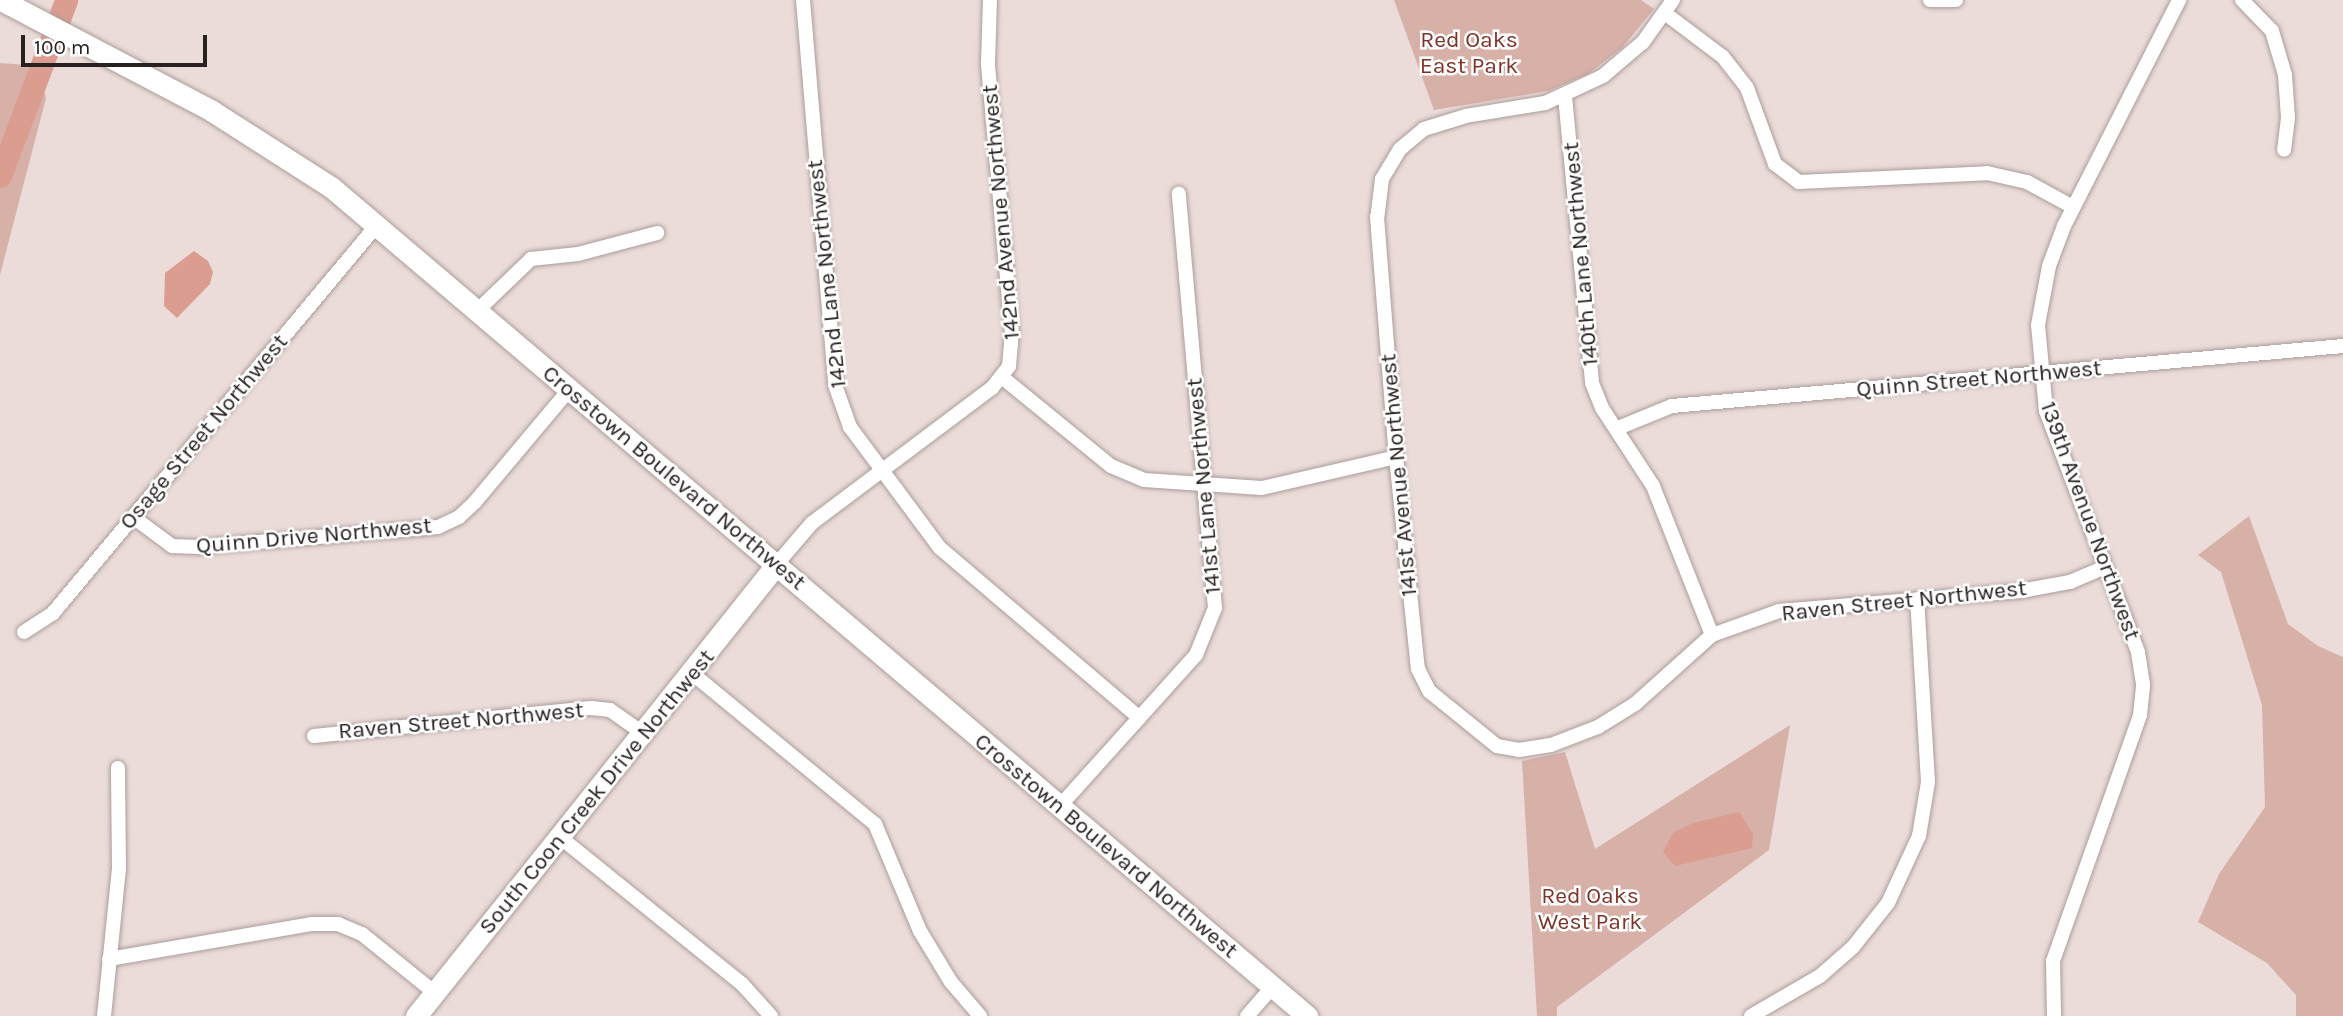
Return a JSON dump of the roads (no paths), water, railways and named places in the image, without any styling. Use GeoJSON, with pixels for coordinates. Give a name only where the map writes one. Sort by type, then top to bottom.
{"type":"FeatureCollection","features":[{"type":"Feature","properties":{"kind":"street","name":"Crosstown Boulevard Northwest"},"geometry":{"type":"LineString","coordinates":[[1,0],[253,135],[321,180],[478,310],[1307,1016]]}},
{"type":"Feature","properties":{"kind":"street","name":"142nd Lane Northwest"},"geometry":{"type":"LineString","coordinates":[[803,0],[835,385],[850,427],[880,471],[940,548],[1140,718]]}},
{"type":"Feature","properties":{"kind":"street","name":"142nd Avenue Northwest"},"geometry":{"type":"LineString","coordinates":[[990,0],[988,63],[1012,334],[1012,351],[1003,378]]}},
{"type":"Feature","properties":{"kind":"street"},"geometry":{"type":"LineString","coordinates":[[1566,96],[1625,60],[1665,14],[1673,0]]}},
{"type":"Feature","properties":{"kind":"street"},"geometry":{"type":"LineString","coordinates":[[1930,0],[1956,0]]}},
{"type":"Feature","properties":{"kind":"street","name":"139th Avenue Northwest"},"geometry":{"type":"LineString","coordinates":[[2054,1016],[2053,961],[2140,715],[2143,684],[2138,652],[2046,411],[2040,374],[2039,325],[2049,266],[2073,207],[2179,0]]}},
{"type":"Feature","properties":{"kind":"street"},"geometry":{"type":"LineString","coordinates":[[2242,0],[2272,31],[2285,75],[2288,118],[2284,150]]}},
{"type":"Feature","properties":{"kind":"street"},"geometry":{"type":"LineString","coordinates":[[1665,14],[1731,67],[1761,117],[1776,164],[1799,183],[1987,173],[2027,182],[2073,207]]}},
{"type":"Feature","properties":{"kind":"street","name":"141st Avenue Northwest"},"geometry":{"type":"LineString","coordinates":[[1489,742],[1429,691],[1418,669],[1396,457],[1377,217],[1382,179],[1400,149],[1433,125],[1566,96]]}},
{"type":"Feature","properties":{"kind":"street","name":"140th Lane Northwest"},"geometry":{"type":"LineString","coordinates":[[1566,96],[1592,383],[1602,408],[1619,428],[1653,486],[1712,635]]}},
{"type":"Feature","properties":{"kind":"street","name":"141st Lane Northwest"},"geometry":{"type":"LineString","coordinates":[[1059,807],[1196,654],[1209,630],[1215,608],[1179,194]]}},
{"type":"Feature","properties":{"kind":"street","name":"Osage Street Northwest"},"geometry":{"type":"LineString","coordinates":[[24,632],[53,612],[377,225]]}},
{"type":"Feature","properties":{"kind":"street"},"geometry":{"type":"LineString","coordinates":[[478,310],[531,260],[578,254],[657,233]]}},
{"type":"Feature","properties":{"kind":"street","name":"Quinn Street Northwest"},"geometry":{"type":"LineString","coordinates":[[1619,428],[1672,406],[2343,345]]}},
{"type":"Feature","properties":{"kind":"street"},"geometry":{"type":"LineString","coordinates":[[776,565],[812,523],[1003,378],[1111,466],[1144,480],[1205,487],[1262,488],[1396,457]]}},
{"type":"Feature","properties":{"kind":"street","name":"Quinn Drive Northwest"},"geometry":{"type":"LineString","coordinates":[[133,517],[172,546],[199,547],[438,527],[459,517],[475,502],[569,390]]}},
{"type":"Feature","properties":{"kind":"street","name":"South Coon Creek Drive Northwest"},"geometry":{"type":"LineString","coordinates":[[416,1016],[692,674],[776,565]]}},
{"type":"Feature","properties":{"kind":"street","name":"Raven Street Northwest"},"geometry":{"type":"LineString","coordinates":[[1489,742],[1519,750],[1564,742],[1590,731],[1635,704],[1712,635],[1779,611],[2021,591],[2070,582],[2105,567]]}},
{"type":"Feature","properties":{"kind":"street"},"geometry":{"type":"LineString","coordinates":[[1751,1016],[1820,976],[1853,947],[1888,902],[1919,836],[1928,782],[1917,599]]}},
{"type":"Feature","properties":{"kind":"street"},"geometry":{"type":"LineString","coordinates":[[692,674],[875,824],[920,931],[951,982],[981,1016]]}},
{"type":"Feature","properties":{"kind":"street","name":"Raven Street Northwest"},"geometry":{"type":"LineString","coordinates":[[314,736],[591,708],[610,710],[643,733]]}},
{"type":"Feature","properties":{"kind":"street"},"geometry":{"type":"LineString","coordinates":[[104,1016],[119,867],[118,768]]}},
{"type":"Feature","properties":{"kind":"street"},"geometry":{"type":"LineString","coordinates":[[561,838],[742,984],[771,1016]]}},
{"type":"Feature","properties":{"kind":"street"},"geometry":{"type":"LineString","coordinates":[[109,959],[311,924],[338,924],[362,934],[435,993]]}},
{"type":"Feature","properties":{"kind":"street"},"geometry":{"type":"LineString","coordinates":[[1247,1016],[1272,987]]}},
{"type":"Feature","properties":{"kind":"waterway"},"geometry":{"type":"LineString","coordinates":[[0,176],[66,0]]}},
{"type":"Feature","properties":{"kind":"park label","name":"Red Oaks East Park"},"geometry":{"type":"Point","coordinates":[1469,53]}},
{"type":"Feature","properties":{"kind":"park label","name":"Red Oaks West Park"},"geometry":{"type":"Point","coordinates":[1590,909]}}]}
